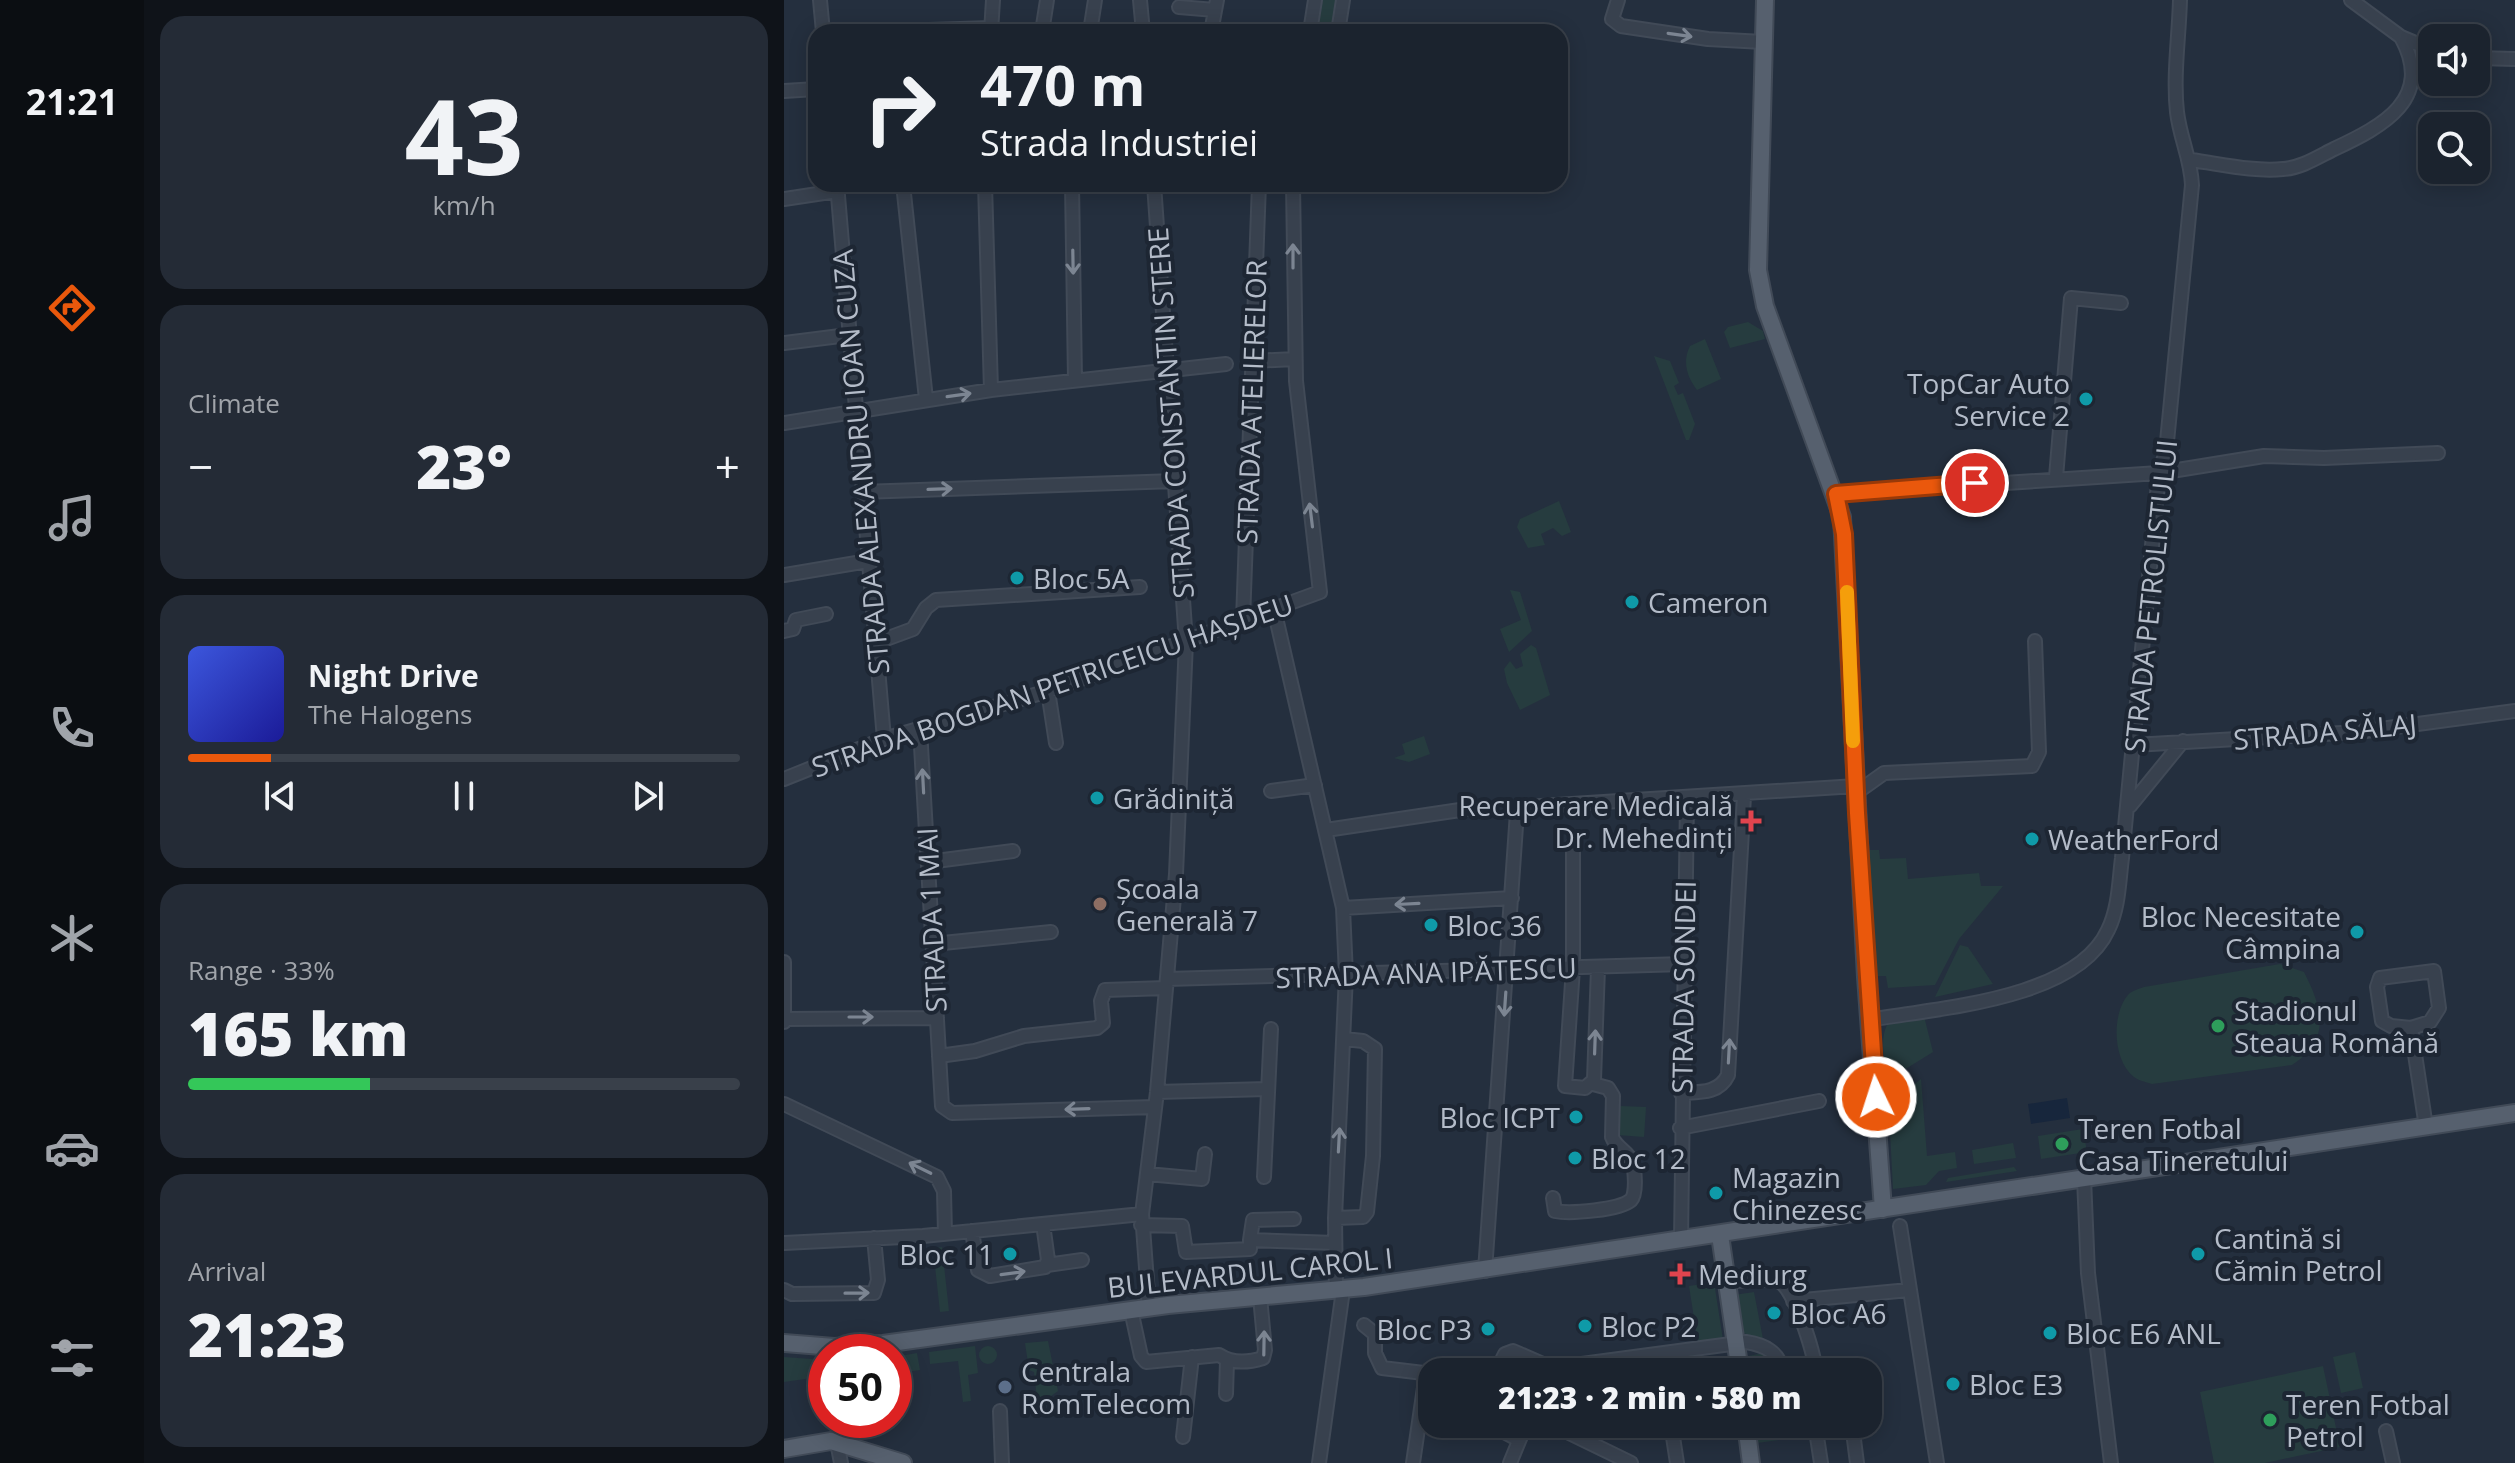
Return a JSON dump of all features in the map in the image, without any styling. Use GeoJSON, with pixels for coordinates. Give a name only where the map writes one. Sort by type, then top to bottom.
{"type":"FeatureCollection","features":[{"type":"Feature","properties":{"kind":"main road"},"geometry":{"type":"LineString","coordinates":[[1765,0],[1758,270],[1765,306],[1836,494],[1844,534],[1869,1020],[1883,1209]]}},
{"type":"Feature","properties":{"kind":"main road","name":"BULEVARDUL CAROL I"},"geometry":{"type":"LineString","coordinates":[[784,1343],[834,1347],[875,1344],[1131,1310],[1339,1290],[1485,1271],[2515,1113]]}},
{"type":"Feature","properties":{"kind":"main road"},"geometry":{"type":"LineString","coordinates":[[1720,1235],[1738,1358]]}},
{"type":"Feature","properties":{"kind":"main road"},"geometry":{"type":"LineString","coordinates":[[1748,1438],[1751,1463]]}},
{"type":"Feature","properties":{"kind":"main road"},"geometry":{"type":"LineString","coordinates":[[784,1449],[837,1442],[903,1463]]}},
{"type":"Feature","properties":{"kind":"street"},"geometry":{"type":"LineString","coordinates":[[820,0],[822,24]]}},
{"type":"Feature","properties":{"kind":"street"},"geometry":{"type":"LineString","coordinates":[[991,24],[993,0]]}},
{"type":"Feature","properties":{"kind":"street"},"geometry":{"type":"LineString","coordinates":[[1043,24],[1047,0]]}},
{"type":"Feature","properties":{"kind":"street"},"geometry":{"type":"LineString","coordinates":[[1091,24],[1095,0]]}},
{"type":"Feature","properties":{"kind":"street"},"geometry":{"type":"LineString","coordinates":[[1140,0],[1142,24]]}},
{"type":"Feature","properties":{"kind":"street"},"geometry":{"type":"LineString","coordinates":[[1311,24],[1315,0]]}},
{"type":"Feature","properties":{"kind":"street"},"geometry":{"type":"LineString","coordinates":[[1339,24],[1343,0]]}},
{"type":"Feature","properties":{"kind":"street"},"geometry":{"type":"LineString","coordinates":[[1618,0],[1613,13],[1615,24],[1635,29],[1763,42]]}},
{"type":"Feature","properties":{"kind":"street","name":"STRADA PETROLISTULUI"},"geometry":{"type":"LineString","coordinates":[[1869,1020],[2035,987],[2060,976],[2089,955],[2103,939],[2112,921],[2127,813],[2159,473],[2166,452],[2192,185],[2191,160],[2183,143],[2177,109],[2180,0]]}},
{"type":"Feature","properties":{"kind":"street"},"geometry":{"type":"LineString","coordinates":[[2351,0],[2401,37],[2418,44]]}},
{"type":"Feature","properties":{"kind":"street"},"geometry":{"type":"LineString","coordinates":[[1179,7],[1216,5]]}},
{"type":"Feature","properties":{"kind":"street"},"geometry":{"type":"LineString","coordinates":[[2191,160],[2280,170],[2296,167],[2374,129],[2392,118],[2411,84],[2409,52],[2401,37]]}},
{"type":"Feature","properties":{"kind":"street"},"geometry":{"type":"LineString","coordinates":[[2490,58],[2515,59]]}},
{"type":"Feature","properties":{"kind":"street"},"geometry":{"type":"LineString","coordinates":[[784,91],[808,90]]}},
{"type":"Feature","properties":{"kind":"street"},"geometry":{"type":"LineString","coordinates":[[784,199],[818,192]]}},
{"type":"Feature","properties":{"kind":"street","name":"STRADA ALEXANDRU IOAN CUZA"},"geometry":{"type":"LineString","coordinates":[[837,192],[884,739]]}},
{"type":"Feature","properties":{"kind":"street"},"geometry":{"type":"LineString","coordinates":[[904,192],[926,399]]}},
{"type":"Feature","properties":{"kind":"street"},"geometry":{"type":"LineString","coordinates":[[985,192],[991,390]]}},
{"type":"Feature","properties":{"kind":"street"},"geometry":{"type":"LineString","coordinates":[[1072,192],[1075,380]]}},
{"type":"Feature","properties":{"kind":"street","name":"STRADA CONSTANTIN STERE"},"geometry":{"type":"LineString","coordinates":[[1149,1308],[1142,1220],[1157,1092],[1177,859],[1186,642],[1154,192]]}},
{"type":"Feature","properties":{"kind":"street","name":"STRADA ATELIERELOR"},"geometry":{"type":"LineString","coordinates":[[1243,620],[1259,192]]}},
{"type":"Feature","properties":{"kind":"street"},"geometry":{"type":"LineString","coordinates":[[1253,361],[1295,359],[1293,192]]}},
{"type":"Feature","properties":{"kind":"street"},"geometry":{"type":"LineString","coordinates":[[2056,477],[2071,298],[2121,303]]}},
{"type":"Feature","properties":{"kind":"street"},"geometry":{"type":"LineString","coordinates":[[784,343],[848,335]]}},
{"type":"Feature","properties":{"kind":"street","name":"STRADA BOGDAN PETRICEICU HAȘDEU"},"geometry":{"type":"LineString","coordinates":[[784,779],[884,739],[1048,691],[1320,592],[1295,359]]}},
{"type":"Feature","properties":{"kind":"street"},"geometry":{"type":"LineString","coordinates":[[784,423],[991,390],[1226,364]]}},
{"type":"Feature","properties":{"kind":"street"},"geometry":{"type":"LineString","coordinates":[[1836,494],[2056,477],[2159,473],[2264,456],[2324,458],[2438,453]]}},
{"type":"Feature","properties":{"kind":"street"},"geometry":{"type":"LineString","coordinates":[[862,492],[1175,481]]}},
{"type":"Feature","properties":{"kind":"street"},"geometry":{"type":"LineString","coordinates":[[784,575],[868,561]]}},
{"type":"Feature","properties":{"kind":"street"},"geometry":{"type":"LineString","coordinates":[[875,643],[913,629],[926,608],[936,600],[1140,587]]}},
{"type":"Feature","properties":{"kind":"street"},"geometry":{"type":"LineString","coordinates":[[1274,609],[1343,908],[1346,975],[1335,1218],[1339,1290],[1319,1463]]}},
{"type":"Feature","properties":{"kind":"street"},"geometry":{"type":"LineString","coordinates":[[784,631],[793,629],[796,620],[826,614]]}},
{"type":"Feature","properties":{"kind":"street"},"geometry":{"type":"LineString","coordinates":[[1485,1271],[1512,898],[1515,816],[1521,808],[1856,789],[1884,773],[2032,766],[2039,752],[2035,641]]}},
{"type":"Feature","properties":{"kind":"street"},"geometry":{"type":"LineString","coordinates":[[1048,691],[1056,743]]}},
{"type":"Feature","properties":{"kind":"street","name":"STRADA SĂLAJ"},"geometry":{"type":"LineString","coordinates":[[2134,745],[2358,732],[2515,711]]}},
{"type":"Feature","properties":{"kind":"street","name":"STRADA 1 MAI"},"geometry":{"type":"LineString","coordinates":[[920,729],[940,1101],[944,1110],[952,1113],[1155,1107]]}},
{"type":"Feature","properties":{"kind":"street"},"geometry":{"type":"LineString","coordinates":[[2127,813],[2143,786],[2183,741]]}},
{"type":"Feature","properties":{"kind":"street"},"geometry":{"type":"LineString","coordinates":[[1271,791],[1315,785]]}},
{"type":"Feature","properties":{"kind":"street"},"geometry":{"type":"LineString","coordinates":[[1681,1093],[1711,1091],[1720,1086],[1728,1075],[1744,796]]}},
{"type":"Feature","properties":{"kind":"street","name":"STRADA SONDEI"},"geometry":{"type":"LineString","coordinates":[[1681,1241],[1680,1128],[1687,799]]}},
{"type":"Feature","properties":{"kind":"street"},"geometry":{"type":"LineString","coordinates":[[1326,830],[1480,807]]}},
{"type":"Feature","properties":{"kind":"street"},"geometry":{"type":"LineString","coordinates":[[1553,1198],[1555,1211],[1563,1213],[1610,1206],[1629,1201],[1634,1195],[1633,1163],[1612,1137],[1613,1096],[1608,1088],[1593,1084],[1585,1088],[1565,1086],[1563,1082],[1573,968],[1573,844]]}},
{"type":"Feature","properties":{"kind":"street"},"geometry":{"type":"LineString","coordinates":[[928,862],[1013,851]]}},
{"type":"Feature","properties":{"kind":"street"},"geometry":{"type":"LineString","coordinates":[[1343,908],[1512,898]]}},
{"type":"Feature","properties":{"kind":"street"},"geometry":{"type":"LineString","coordinates":[[933,944],[1051,932]]}},
{"type":"Feature","properties":{"kind":"street"},"geometry":{"type":"LineString","coordinates":[[784,962],[784,1020],[937,1018]]}},
{"type":"Feature","properties":{"kind":"street","name":"STRADA ANA IPĂTESCU"},"geometry":{"type":"LineString","coordinates":[[939,1056],[975,1051],[1024,1036],[1097,1028],[1103,1023],[1101,1001],[1105,990],[1167,983],[1684,964]]}},
{"type":"Feature","properties":{"kind":"street"},"geometry":{"type":"LineString","coordinates":[[1593,1084],[1598,968]]}},
{"type":"Feature","properties":{"kind":"street"},"geometry":{"type":"LineString","coordinates":[[2434,971],[2439,1008],[2430,1022],[2411,1028],[2391,1026],[2382,1021],[2377,987],[2380,978],[2434,971]]}},
{"type":"Feature","properties":{"kind":"street"},"geometry":{"type":"LineString","coordinates":[[2411,1028],[2426,1127]]}},
{"type":"Feature","properties":{"kind":"street"},"geometry":{"type":"LineString","coordinates":[[1264,1177],[1271,1029]]}},
{"type":"Feature","properties":{"kind":"street"},"geometry":{"type":"LineString","coordinates":[[1335,1218],[1363,1217],[1367,1212],[1373,1156],[1375,1049],[1363,1041],[1344,1039]]}},
{"type":"Feature","properties":{"kind":"street"},"geometry":{"type":"LineString","coordinates":[[1157,1092],[1267,1089]]}},
{"type":"Feature","properties":{"kind":"street","name":"STRADA SONDEI"},"geometry":{"type":"LineString","coordinates":[[1680,1128],[1819,1101]]}},
{"type":"Feature","properties":{"kind":"street"},"geometry":{"type":"LineString","coordinates":[[784,1104],[937,1177],[944,1191],[945,1234]]}},
{"type":"Feature","properties":{"kind":"street"},"geometry":{"type":"LineString","coordinates":[[1147,1174],[1202,1179],[1205,1154]]}},
{"type":"Feature","properties":{"kind":"street"},"geometry":{"type":"LineString","coordinates":[[2084,1178],[2088,1273],[2111,1463]]}},
{"type":"Feature","properties":{"kind":"street"},"geometry":{"type":"LineString","coordinates":[[784,1243],[1142,1220],[1182,1226],[1186,1252],[1250,1249],[1253,1220],[1294,1219]]}},
{"type":"Feature","properties":{"kind":"street"},"geometry":{"type":"LineString","coordinates":[[1043,1224],[1047,1265]]}},
{"type":"Feature","properties":{"kind":"street"},"geometry":{"type":"LineString","coordinates":[[1900,1226],[1937,1463]]}},
{"type":"Feature","properties":{"kind":"street"},"geometry":{"type":"LineString","coordinates":[[972,1231],[978,1270],[984,1276],[1082,1260]]}},
{"type":"Feature","properties":{"kind":"street"},"geometry":{"type":"LineString","coordinates":[[784,1290],[792,1294],[874,1293],[878,1280],[874,1238]]}},
{"type":"Feature","properties":{"kind":"street"},"geometry":{"type":"LineString","coordinates":[[1250,1240],[1335,1243]]}},
{"type":"Feature","properties":{"kind":"street"},"geometry":{"type":"LineString","coordinates":[[1727,1280],[1775,1280],[1788,1289],[1801,1325],[1811,1337],[1814,1358]]}},
{"type":"Feature","properties":{"kind":"street"},"geometry":{"type":"LineString","coordinates":[[1793,1301],[1909,1290]]}},
{"type":"Feature","properties":{"kind":"street"},"geometry":{"type":"LineString","coordinates":[[1131,1310],[1143,1360],[1219,1355],[1227,1361],[1263,1358],[1260,1297]]}},
{"type":"Feature","properties":{"kind":"street"},"geometry":{"type":"LineString","coordinates":[[1364,1325],[1375,1334],[1375,1353],[1382,1368],[1418,1373]]}},
{"type":"Feature","properties":{"kind":"street"},"geometry":{"type":"LineString","coordinates":[[1653,1358],[1736,1342],[1757,1344],[1771,1350],[1779,1358]]}},
{"type":"Feature","properties":{"kind":"street"},"geometry":{"type":"LineString","coordinates":[[1504,1358],[1508,1352],[1523,1358]]}},
{"type":"Feature","properties":{"kind":"street"},"geometry":{"type":"LineString","coordinates":[[1183,1437],[1192,1357]]}},
{"type":"Feature","properties":{"kind":"street"},"geometry":{"type":"LineString","coordinates":[[1226,1394],[1227,1361]]}},
{"type":"Feature","properties":{"kind":"street"},"geometry":{"type":"LineString","coordinates":[[1000,1411],[1002,1463]]}},
{"type":"Feature","properties":{"kind":"street"},"geometry":{"type":"LineString","coordinates":[[2386,1431],[2393,1463]]}},
{"type":"Feature","properties":{"kind":"street"},"geometry":{"type":"LineString","coordinates":[[1413,1463],[1418,1435]]}},
{"type":"Feature","properties":{"kind":"street"},"geometry":{"type":"LineString","coordinates":[[1510,1463],[1519,1440],[1515,1438]]}},
{"type":"Feature","properties":{"kind":"street"},"geometry":{"type":"LineString","coordinates":[[1580,1438],[1631,1463]]}},
{"type":"Feature","properties":{"kind":"street"},"geometry":{"type":"LineString","coordinates":[[1673,1438],[1677,1463]]}},
{"type":"Feature","properties":{"kind":"street"},"geometry":{"type":"LineString","coordinates":[[1817,1438],[1821,1463]]}},
{"type":"Feature","properties":{"kind":"street"},"geometry":{"type":"LineString","coordinates":[[1854,1438],[1857,1463]]}},
{"type":"Feature","properties":{"kind":"street"},"geometry":{"type":"LineString","coordinates":[[837,1442],[841,1463]]}},
{"type":"Feature","properties":{"kind":"green space"},"geometry":{"type":"Polygon","coordinates":[[[1319,0],[1338,0],[1334,24],[1314,24],[1319,0]]]}},
{"type":"Feature","properties":{"kind":"green space"},"geometry":{"type":"Polygon","coordinates":[[[1748,322],[1763,331],[1765,339],[1730,348],[1724,332],[1728,327],[1748,322]]]}},
{"type":"Feature","properties":{"kind":"green space"},"geometry":{"type":"Polygon","coordinates":[[[1705,339],[1721,379],[1697,390],[1688,375],[1686,358],[1690,346],[1705,339]]]}},
{"type":"Feature","properties":{"kind":"green space"},"geometry":{"type":"Polygon","coordinates":[[[1654,356],[1670,361],[1679,383],[1674,386],[1678,395],[1683,393],[1695,424],[1689,440],[1686,440],[1654,356]]]}},
{"type":"Feature","properties":{"kind":"green space"},"geometry":{"type":"Polygon","coordinates":[[[1559,501],[1571,532],[1562,536],[1553,528],[1541,534],[1545,545],[1528,548],[1517,527],[1520,519],[1559,501]]]}},
{"type":"Feature","properties":{"kind":"green space"},"geometry":{"type":"Polygon","coordinates":[[[1510,590],[1520,592],[1532,631],[1509,652],[1500,629],[1521,620],[1510,590]]]}},
{"type":"Feature","properties":{"kind":"green space"},"geometry":{"type":"Polygon","coordinates":[[[1531,645],[1536,648],[1550,695],[1520,710],[1504,669],[1510,661],[1516,669],[1523,666],[1520,654],[1531,645]]]}},
{"type":"Feature","properties":{"kind":"green space"},"geometry":{"type":"Polygon","coordinates":[[[1424,736],[1430,754],[1409,762],[1394,758],[1405,754],[1402,744],[1424,736]]]}},
{"type":"Feature","properties":{"kind":"green space"},"geometry":{"type":"Polygon","coordinates":[[[1868,850],[1879,850],[1880,859],[1906,858],[1908,879],[1979,873],[1981,886],[2003,886],[1959,939],[1935,985],[1888,988],[1886,976],[1875,976],[1868,850]]]}},
{"type":"Feature","properties":{"kind":"green space"},"geometry":{"type":"Polygon","coordinates":[[[1960,945],[1968,947],[1993,984],[1935,997],[1960,945]]]}},
{"type":"Feature","properties":{"kind":"green space","name":"Stadionul Steaua Română"},"geometry":{"type":"Polygon","coordinates":[[[2280,964],[2304,972],[2319,1011],[2320,1023],[2313,1045],[2292,1065],[2152,1084],[2136,1078],[2127,1070],[2118,1049],[2117,1026],[2123,1004],[2131,992],[2144,987],[2280,964]]]}},
{"type":"Feature","properties":{"kind":"green space"},"geometry":{"type":"Polygon","coordinates":[[[1924,1016],[1933,1052],[1891,1078],[1883,1052],[1887,1025],[1924,1016]]]}},
{"type":"Feature","properties":{"kind":"green space"},"geometry":{"type":"Polygon","coordinates":[[[1921,1079],[1927,1156],[1955,1152],[1957,1168],[1939,1171],[1926,1185],[1893,1189],[1889,1113],[1898,1098],[1921,1079]]]}},
{"type":"Feature","properties":{"kind":"green space"},"geometry":{"type":"Polygon","coordinates":[[[1620,1106],[1646,1107],[1644,1137],[1617,1135],[1620,1106]]]}},
{"type":"Feature","properties":{"kind":"green space","name":"Teren Fotbal Casa Tineretului"},"geometry":{"type":"Polygon","coordinates":[[[2083,1129],[2087,1152],[2041,1159],[2038,1136],[2083,1129]]]}},
{"type":"Feature","properties":{"kind":"green space"},"geometry":{"type":"Polygon","coordinates":[[[2013,1143],[2016,1158],[1974,1164],[1972,1150],[2013,1143]]]}},
{"type":"Feature","properties":{"kind":"green space"},"geometry":{"type":"Polygon","coordinates":[[[2014,1167],[2017,1171],[1946,1182],[1948,1178],[2014,1167]]]}},
{"type":"Feature","properties":{"kind":"green space"},"geometry":{"type":"Polygon","coordinates":[[[942,1247],[949,1311],[940,1312],[933,1248],[942,1247]]]}},
{"type":"Feature","properties":{"kind":"green space"},"geometry":{"type":"Polygon","coordinates":[[[1714,1282],[1723,1340],[1698,1344],[1689,1286],[1714,1282]]]}},
{"type":"Feature","properties":{"kind":"green space"},"geometry":{"type":"Polygon","coordinates":[[[1754,1292],[1763,1339],[1743,1333],[1734,1295],[1754,1292]]]}},
{"type":"Feature","properties":{"kind":"green space"},"geometry":{"type":"Polygon","coordinates":[[[1048,1341],[1058,1391],[1047,1399],[1037,1399],[1034,1372],[1029,1370],[1025,1343],[1048,1341]]]}},
{"type":"Feature","properties":{"kind":"green space"},"geometry":{"type":"Polygon","coordinates":[[[975,1346],[978,1373],[968,1375],[971,1401],[963,1402],[958,1361],[930,1364],[929,1352],[975,1346]]]}},
{"type":"Feature","properties":{"kind":"green space"},"geometry":{"type":"Polygon","coordinates":[[[988,1346],[997,1355],[988,1364],[979,1355],[988,1346]]]}},
{"type":"Feature","properties":{"kind":"green space"},"geometry":{"type":"Polygon","coordinates":[[[1768,1352],[1771,1358],[1744,1358],[1768,1352]]]}},
{"type":"Feature","properties":{"kind":"green space"},"geometry":{"type":"Polygon","coordinates":[[[2355,1352],[2363,1388],[2341,1393],[2333,1357],[2355,1352]]]}},
{"type":"Feature","properties":{"kind":"green space"},"geometry":{"type":"Polygon","coordinates":[[[917,1353],[920,1370],[912,1371],[912,1354],[917,1353]]]}},
{"type":"Feature","properties":{"kind":"green space"},"geometry":{"type":"Polygon","coordinates":[[[784,1357],[808,1359],[808,1379],[784,1382],[784,1357]]]}},
{"type":"Feature","properties":{"kind":"green space","name":"Teren Fotbal Petrol"},"geometry":{"type":"Polygon","coordinates":[[[2323,1366],[2340,1447],[2265,1463],[2214,1463],[2200,1392],[2323,1366]]]}},
{"type":"Feature","properties":{"kind":"green space"},"geometry":{"type":"Polygon","coordinates":[[[1756,1438],[1779,1438],[1779,1440],[1757,1443],[1756,1438]]]}},
{"type":"Feature","properties":{"kind":"water"},"geometry":{"type":"Polygon","coordinates":[[[2067,1098],[2070,1118],[2031,1124],[2028,1104],[2067,1098]]]}},
{"type":"Feature","properties":{"kind":"slow traffic"},"geometry":{"type":"LineString","coordinates":[[1847,592],[1853,741]]}},
{"type":"Feature","properties":{"kind":"place","name":"TopCar Auto Service 2"},"geometry":{"type":"Point","coordinates":[2086,399]}},
{"type":"Feature","properties":{"kind":"place","name":"Bloc 5A"},"geometry":{"type":"Point","coordinates":[1017,578]}},
{"type":"Feature","properties":{"kind":"place","name":"Cameron"},"geometry":{"type":"Point","coordinates":[1632,602]}},
{"type":"Feature","properties":{"kind":"place","name":"Grădiniță"},"geometry":{"type":"Point","coordinates":[1097,798]}},
{"type":"Feature","properties":{"kind":"place","name":"Recuperare Medicală Dr. Mehedinți"},"geometry":{"type":"Point","coordinates":[1751,821]}},
{"type":"Feature","properties":{"kind":"place","name":"WeatherFord"},"geometry":{"type":"Point","coordinates":[2032,839]}},
{"type":"Feature","properties":{"kind":"place","name":"Școala Generală 7"},"geometry":{"type":"Point","coordinates":[1100,904]}},
{"type":"Feature","properties":{"kind":"place","name":"Bloc 36"},"geometry":{"type":"Point","coordinates":[1431,925]}},
{"type":"Feature","properties":{"kind":"place","name":"Bloc Necesitate Câmpina"},"geometry":{"type":"Point","coordinates":[2357,932]}},
{"type":"Feature","properties":{"kind":"place","name":"Stadionul Steaua Română"},"geometry":{"type":"Point","coordinates":[2218,1026]}},
{"type":"Feature","properties":{"kind":"place","name":"Bloc ICPT"},"geometry":{"type":"Point","coordinates":[1576,1117]}},
{"type":"Feature","properties":{"kind":"place","name":"Teren Fotbal Casa Tineretului"},"geometry":{"type":"Point","coordinates":[2062,1144]}},
{"type":"Feature","properties":{"kind":"place","name":"Bloc 12"},"geometry":{"type":"Point","coordinates":[1575,1158]}},
{"type":"Feature","properties":{"kind":"place","name":"Magazin Chinezesc"},"geometry":{"type":"Point","coordinates":[1716,1193]}},
{"type":"Feature","properties":{"kind":"place","name":"Bloc 11"},"geometry":{"type":"Point","coordinates":[1010,1254]}},
{"type":"Feature","properties":{"kind":"place","name":"Cantină si Cămin Petrol"},"geometry":{"type":"Point","coordinates":[2198,1254]}},
{"type":"Feature","properties":{"kind":"place","name":"Mediurg"},"geometry":{"type":"Point","coordinates":[1680,1274]}},
{"type":"Feature","properties":{"kind":"place","name":"Bloc A6"},"geometry":{"type":"Point","coordinates":[1774,1313]}},
{"type":"Feature","properties":{"kind":"place","name":"Bloc P2"},"geometry":{"type":"Point","coordinates":[1585,1326]}},
{"type":"Feature","properties":{"kind":"place","name":"Bloc P3"},"geometry":{"type":"Point","coordinates":[1488,1329]}},
{"type":"Feature","properties":{"kind":"place","name":"Bloc E6 ANL"},"geometry":{"type":"Point","coordinates":[2050,1333]}},
{"type":"Feature","properties":{"kind":"place","name":"Bloc E3"},"geometry":{"type":"Point","coordinates":[1953,1384]}},
{"type":"Feature","properties":{"kind":"place","name":"Centrala RomTelecom"},"geometry":{"type":"Point","coordinates":[1005,1387]}},
{"type":"Feature","properties":{"kind":"place","name":"Teren Fotbal Petrol"},"geometry":{"type":"Point","coordinates":[2270,1420]}},
{"type":"Feature","properties":{"kind":"route"},"geometry":{"type":"LineString","coordinates":[[1876,1097],[1857,813],[1844,534],[1836,494],[1975,483]]}}]}
